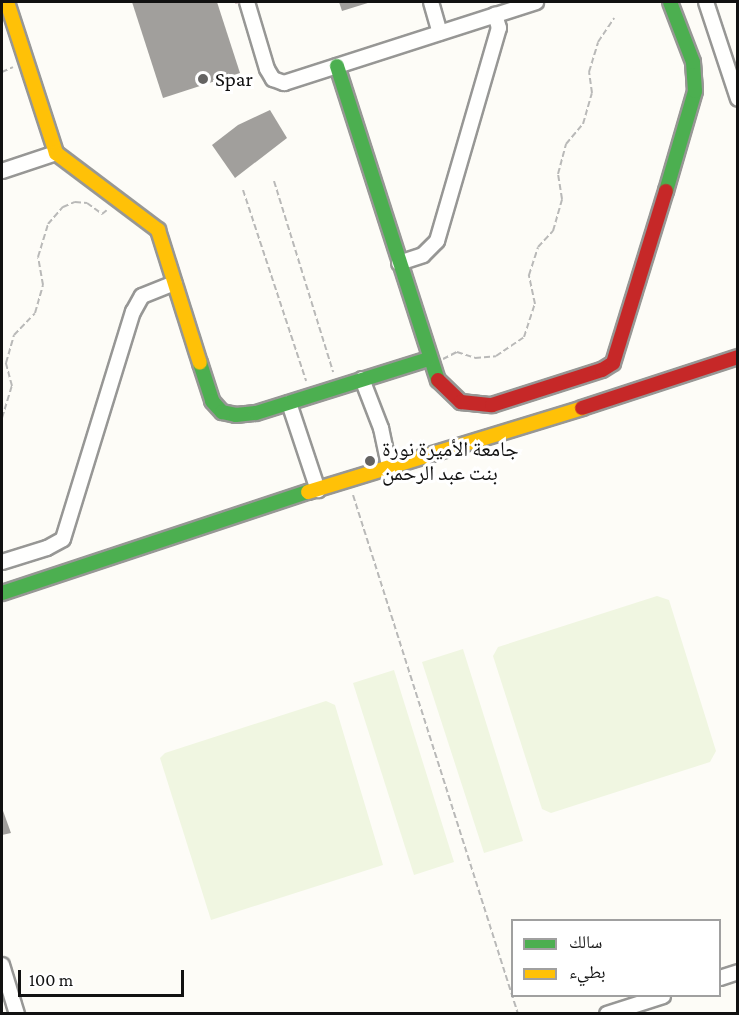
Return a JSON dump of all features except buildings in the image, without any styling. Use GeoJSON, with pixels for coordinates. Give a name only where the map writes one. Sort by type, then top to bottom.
{"type":"FeatureCollection","features":[{"type":"Feature","properties":{"kind":"street"},"geometry":{"type":"LineString","coordinates":[[7,2],[57,153],[158,230],[212,401],[222,412],[246,414],[289,403],[428,359]]}},
{"type":"Feature","properties":{"kind":"street"},"geometry":{"type":"LineString","coordinates":[[247,2],[273,79],[284,83],[536,2]]}},
{"type":"Feature","properties":{"kind":"street"},"geometry":{"type":"LineString","coordinates":[[431,2],[440,33]]}},
{"type":"Feature","properties":{"kind":"street"},"geometry":{"type":"LineString","coordinates":[[338,66],[428,359],[449,394],[475,406],[492,405],[602,370],[613,363],[694,92],[693,62],[670,2]]}},
{"type":"Feature","properties":{"kind":"street"},"geometry":{"type":"LineString","coordinates":[[706,2],[738,99]]}},
{"type":"Feature","properties":{"kind":"street"},"geometry":{"type":"LineString","coordinates":[[399,263],[423,255],[437,241],[499,28],[495,15]]}},
{"type":"Feature","properties":{"kind":"street"},"geometry":{"type":"LineString","coordinates":[[2,171],[57,153]]}},
{"type":"Feature","properties":{"kind":"street"},"geometry":{"type":"LineString","coordinates":[[2,562],[47,548],[63,539],[133,312],[142,296],[175,283]]}},
{"type":"Feature","properties":{"kind":"street"},"geometry":{"type":"LineString","coordinates":[[2,592],[389,465],[735,360]]}},
{"type":"Feature","properties":{"kind":"street"},"geometry":{"type":"LineString","coordinates":[[362,379],[374,429],[389,465]]}},
{"type":"Feature","properties":{"kind":"street"},"geometry":{"type":"LineString","coordinates":[[289,403],[318,490]]}},
{"type":"Feature","properties":{"kind":"street"},"geometry":{"type":"LineString","coordinates":[[2,965],[17,1014]]}},
{"type":"Feature","properties":{"kind":"street"},"geometry":{"type":"LineString","coordinates":[[721,978],[738,972]]}},
{"type":"Feature","properties":{"kind":"street"},"geometry":{"type":"LineString","coordinates":[[607,1014],[660,997]]}},
{"type":"Feature","properties":{"kind":"path"},"geometry":{"type":"LineString","coordinates":[[443,358],[458,352],[475,358],[496,356],[524,338],[535,304],[530,275],[538,247],[553,231],[562,199],[558,174],[566,144],[583,124],[592,93],[589,72],[598,42],[614,18]]}},
{"type":"Feature","properties":{"kind":"path"},"geometry":{"type":"LineString","coordinates":[[2,72],[18,65]]}},
{"type":"Feature","properties":{"kind":"path"},"geometry":{"type":"LineString","coordinates":[[274,181],[333,372]]}},
{"type":"Feature","properties":{"kind":"path"},"geometry":{"type":"LineString","coordinates":[[243,190],[306,383]]}},
{"type":"Feature","properties":{"kind":"path"},"geometry":{"type":"LineString","coordinates":[[2,418],[12,386],[6,363],[14,335],[35,313],[43,285],[38,256],[48,224],[63,207],[75,202],[87,203],[102,214],[111,207]]}},
{"type":"Feature","properties":{"kind":"path"},"geometry":{"type":"LineString","coordinates":[[353,495],[511,992]]}},
{"type":"Feature","properties":{"kind":"path"},"geometry":{"type":"LineString","coordinates":[[513,997],[518,1014]]}},
{"type":"Feature","properties":{"kind":"green space"},"geometry":{"type":"Polygon","coordinates":[[[657,596],[669,600],[716,751],[710,762],[551,813],[542,809],[493,656],[498,647],[657,596]]]}},
{"type":"Feature","properties":{"kind":"green space"},"geometry":{"type":"Polygon","coordinates":[[[463,649],[523,841],[484,853],[422,662],[463,649]]]}},
{"type":"Feature","properties":{"kind":"green space"},"geometry":{"type":"Polygon","coordinates":[[[394,670],[454,862],[414,875],[353,683],[394,670]]]}},
{"type":"Feature","properties":{"kind":"green space"},"geometry":{"type":"Polygon","coordinates":[[[326,701],[335,705],[383,865],[211,920],[160,758],[165,753],[326,701]]]}},
{"type":"Feature","properties":{"kind":"tram line"},"geometry":{"type":"LineString","coordinates":[[236,3],[241,2]]}},
{"type":"Feature","properties":{"kind":"traffic: fast"},"geometry":{"type":"LineString","coordinates":[[666,191],[695,91],[693,62],[670,2]]}},
{"type":"Feature","properties":{"kind":"traffic: fast"},"geometry":{"type":"LineString","coordinates":[[337,66],[438,380]]}},
{"type":"Feature","properties":{"kind":"traffic: fast"},"geometry":{"type":"LineString","coordinates":[[200,363],[212,401],[222,412],[236,415],[256,413],[428,359]]}},
{"type":"Feature","properties":{"kind":"traffic: fast"},"geometry":{"type":"LineString","coordinates":[[2,593],[308,492]]}},
{"type":"Feature","properties":{"kind":"traffic: slow"},"geometry":{"type":"LineString","coordinates":[[7,2],[56,153],[158,230],[200,363]]}},
{"type":"Feature","properties":{"kind":"traffic: slow"},"geometry":{"type":"LineString","coordinates":[[308,492],[582,408]]}},
{"type":"Feature","properties":{"kind":"traffic: jam"},"geometry":{"type":"LineString","coordinates":[[438,380],[461,402],[492,405],[602,370],[613,363],[666,191]]}},
{"type":"Feature","properties":{"kind":"traffic: jam"},"geometry":{"type":"LineString","coordinates":[[582,408],[738,357]]}},
{"type":"Feature","properties":{"kind":"place","name":"Spar"},"geometry":{"type":"Point","coordinates":[203,79]}},
{"type":"Feature","properties":{"kind":"place","name":"جامعة الأميرة نورة بنت عبد الرحمن"},"geometry":{"type":"Point","coordinates":[370,461]}}]}
